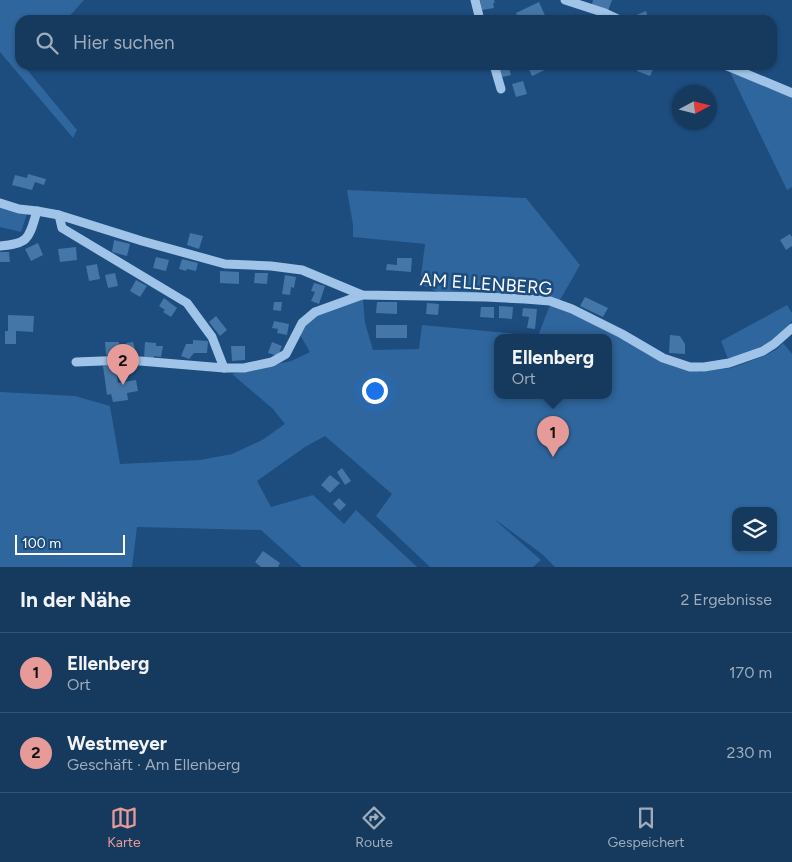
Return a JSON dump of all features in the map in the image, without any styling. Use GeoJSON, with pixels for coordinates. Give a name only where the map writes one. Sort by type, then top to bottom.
{"type":"FeatureCollection","features":[{"type":"Feature","properties":{"kind":"street"},"geometry":{"type":"LineString","coordinates":[[475,0],[479,15]]}},
{"type":"Feature","properties":{"kind":"street"},"geometry":{"type":"LineString","coordinates":[[565,0],[609,15]]}},
{"type":"Feature","properties":{"kind":"street"},"geometry":{"type":"LineString","coordinates":[[495,70],[501,89]]}},
{"type":"Feature","properties":{"kind":"street"},"geometry":{"type":"LineString","coordinates":[[737,70],[792,94]]}},
{"type":"Feature","properties":{"kind":"street","name":"AM ELLENBERG"},"geometry":{"type":"LineString","coordinates":[[0,204],[59,215],[225,264],[271,266],[302,270],[362,295]]}},
{"type":"Feature","properties":{"kind":"street"},"geometry":{"type":"LineString","coordinates":[[0,246],[11,245],[28,238],[37,211]]}},
{"type":"Feature","properties":{"kind":"street"},"geometry":{"type":"LineString","coordinates":[[59,215],[62,228],[187,303],[212,337],[224,368]]}},
{"type":"Feature","properties":{"kind":"street","name":"AM ELLENBERG"},"geometry":{"type":"LineString","coordinates":[[76,362],[128,360],[244,368],[272,362],[286,354],[302,323],[315,312],[362,295],[486,297],[550,301],[572,309],[622,334],[663,358],[690,366],[704,367],[729,362],[763,351],[792,328]]}},
{"type":"Feature","properties":{"kind":"shaded area"},"geometry":{"type":"Polygon","coordinates":[[[0,0],[84,0],[70,15],[15,15],[15,70],[0,52],[0,0]]]}},
{"type":"Feature","properties":{"kind":"shaded area"},"geometry":{"type":"Polygon","coordinates":[[[15,70],[27,70],[77,130],[73,138],[15,70]]]}},
{"type":"Feature","properties":{"kind":"shaded area"},"geometry":{"type":"Polygon","coordinates":[[[730,72],[792,97],[792,187],[787,190],[730,72]]]}},
{"type":"Feature","properties":{"kind":"shaded area"},"geometry":{"type":"Polygon","coordinates":[[[347,190],[526,198],[580,265],[560,300],[443,294],[420,284],[425,244],[353,237],[353,225],[347,190]]]}},
{"type":"Feature","properties":{"kind":"shaded area"},"geometry":{"type":"Polygon","coordinates":[[[0,206],[27,214],[21,232],[0,227],[0,206]]]}},
{"type":"Feature","properties":{"kind":"shaded area"},"geometry":{"type":"Polygon","coordinates":[[[363,299],[365,323],[373,350],[419,349],[422,325],[517,334],[494,334],[494,399],[612,399],[612,334],[539,334],[550,305],[572,313],[656,357],[700,372],[731,368],[766,355],[783,343],[792,354],[792,567],[555,567],[542,554],[493,518],[541,560],[533,567],[430,567],[376,516],[392,494],[325,436],[305,447],[257,481],[271,507],[313,495],[344,524],[356,510],[417,567],[302,567],[261,530],[137,527],[132,567],[0,567],[0,392],[75,396],[110,406],[120,464],[200,460],[232,454],[262,440],[285,424],[273,409],[232,374],[291,361],[310,352],[299,333],[303,326],[317,314],[363,299]]]}},
{"type":"Feature","properties":{"kind":"shaded area"},"geometry":{"type":"Polygon","coordinates":[[[787,305],[792,313],[792,321],[773,340],[728,359],[721,341],[787,305]]]}},
{"type":"Feature","properties":{"kind":"building"},"geometry":{"type":"Polygon","coordinates":[[[480,0],[494,0],[494,8],[482,10],[480,0]]]}},
{"type":"Feature","properties":{"kind":"building"},"geometry":{"type":"Polygon","coordinates":[[[593,0],[612,0],[608,11],[592,5],[593,0]]]}},
{"type":"Feature","properties":{"kind":"building"},"geometry":{"type":"Polygon","coordinates":[[[539,2],[545,15],[517,15],[516,13],[539,2]]]}},
{"type":"Feature","properties":{"kind":"building"},"geometry":{"type":"Polygon","coordinates":[[[646,11],[647,15],[636,15],[646,11]]]}},
{"type":"Feature","properties":{"kind":"building"},"geometry":{"type":"Polygon","coordinates":[[[500,70],[510,70],[511,75],[502,77],[500,70]]]}},
{"type":"Feature","properties":{"kind":"building"},"geometry":{"type":"Polygon","coordinates":[[[529,70],[545,70],[532,76],[529,70]]]}},
{"type":"Feature","properties":{"kind":"building"},"geometry":{"type":"Polygon","coordinates":[[[638,70],[653,70],[650,76],[638,70]]]}},
{"type":"Feature","properties":{"kind":"building"},"geometry":{"type":"Polygon","coordinates":[[[523,81],[527,94],[516,97],[512,84],[523,81]]]}},
{"type":"Feature","properties":{"kind":"building"},"geometry":{"type":"Polygon","coordinates":[[[28,174],[46,179],[44,185],[35,182],[32,190],[12,185],[15,175],[27,178],[28,174]]]}},
{"type":"Feature","properties":{"kind":"building"},"geometry":{"type":"Polygon","coordinates":[[[190,233],[203,236],[199,249],[187,245],[190,233]]]}},
{"type":"Feature","properties":{"kind":"building"},"geometry":{"type":"Polygon","coordinates":[[[790,234],[792,246],[786,250],[780,240],[790,234]]]}},
{"type":"Feature","properties":{"kind":"building"},"geometry":{"type":"Polygon","coordinates":[[[114,240],[130,244],[127,256],[112,252],[114,240]]]}},
{"type":"Feature","properties":{"kind":"building"},"geometry":{"type":"Polygon","coordinates":[[[38,243],[43,255],[31,261],[25,249],[38,243]]]}},
{"type":"Feature","properties":{"kind":"building"},"geometry":{"type":"Polygon","coordinates":[[[76,247],[77,260],[60,262],[58,249],[76,247]]]}},
{"type":"Feature","properties":{"kind":"building"},"geometry":{"type":"Polygon","coordinates":[[[0,252],[9,252],[10,262],[0,262],[0,252]]]}},
{"type":"Feature","properties":{"kind":"building"},"geometry":{"type":"Polygon","coordinates":[[[156,257],[169,260],[166,271],[153,268],[156,257]]]}},
{"type":"Feature","properties":{"kind":"building"},"geometry":{"type":"Polygon","coordinates":[[[397,258],[412,258],[411,272],[386,270],[387,264],[397,265],[397,258]]]}},
{"type":"Feature","properties":{"kind":"building"},"geometry":{"type":"Polygon","coordinates":[[[182,259],[198,263],[196,271],[179,269],[182,259]]]}},
{"type":"Feature","properties":{"kind":"building"},"geometry":{"type":"Polygon","coordinates":[[[97,264],[100,279],[89,281],[86,266],[97,264]]]}},
{"type":"Feature","properties":{"kind":"building"},"geometry":{"type":"Polygon","coordinates":[[[220,271],[239,272],[239,284],[220,283],[220,271]]]}},
{"type":"Feature","properties":{"kind":"building"},"geometry":{"type":"Polygon","coordinates":[[[115,273],[118,286],[108,288],[105,275],[115,273]]]}},
{"type":"Feature","properties":{"kind":"building"},"geometry":{"type":"Polygon","coordinates":[[[255,273],[268,273],[267,284],[254,283],[255,273]]]}},
{"type":"Feature","properties":{"kind":"building"},"geometry":{"type":"Polygon","coordinates":[[[285,275],[296,277],[294,288],[291,287],[290,295],[282,294],[285,275]]]}},
{"type":"Feature","properties":{"kind":"building"},"geometry":{"type":"Polygon","coordinates":[[[136,280],[147,286],[140,297],[130,291],[136,280]]]}},
{"type":"Feature","properties":{"kind":"building"},"geometry":{"type":"Polygon","coordinates":[[[314,283],[325,286],[319,304],[311,301],[315,292],[311,291],[314,283]]]}},
{"type":"Feature","properties":{"kind":"building"},"geometry":{"type":"Polygon","coordinates":[[[585,297],[608,308],[603,317],[580,306],[585,297]]]}},
{"type":"Feature","properties":{"kind":"building"},"geometry":{"type":"Polygon","coordinates":[[[164,298],[177,308],[171,317],[163,312],[165,310],[159,306],[164,298]]]}},
{"type":"Feature","properties":{"kind":"building"},"geometry":{"type":"Polygon","coordinates":[[[274,302],[282,302],[281,311],[273,310],[274,302]]]}},
{"type":"Feature","properties":{"kind":"building"},"geometry":{"type":"Polygon","coordinates":[[[377,302],[397,302],[397,314],[376,313],[377,302]]]}},
{"type":"Feature","properties":{"kind":"building"},"geometry":{"type":"Polygon","coordinates":[[[427,303],[439,304],[438,315],[426,314],[427,303]]]}},
{"type":"Feature","properties":{"kind":"building"},"geometry":{"type":"Polygon","coordinates":[[[499,306],[513,307],[512,319],[499,318],[499,306]]]}},
{"type":"Feature","properties":{"kind":"building"},"geometry":{"type":"Polygon","coordinates":[[[481,307],[494,307],[494,318],[480,317],[481,307]]]}},
{"type":"Feature","properties":{"kind":"building"},"geometry":{"type":"Polygon","coordinates":[[[523,308],[537,309],[535,329],[527,328],[529,317],[522,316],[523,308]]]}},
{"type":"Feature","properties":{"kind":"building"},"geometry":{"type":"Polygon","coordinates":[[[8,315],[34,316],[33,332],[16,331],[16,344],[5,344],[5,331],[8,331],[8,315]]]}},
{"type":"Feature","properties":{"kind":"building"},"geometry":{"type":"Polygon","coordinates":[[[216,316],[227,330],[220,336],[209,322],[216,316]]]}},
{"type":"Feature","properties":{"kind":"building"},"geometry":{"type":"Polygon","coordinates":[[[274,321],[289,324],[287,335],[277,333],[278,329],[272,328],[274,321]]]}},
{"type":"Feature","properties":{"kind":"building"},"geometry":{"type":"Polygon","coordinates":[[[376,325],[407,325],[407,338],[376,338],[376,325]]]}},
{"type":"Feature","properties":{"kind":"building"},"geometry":{"type":"Polygon","coordinates":[[[670,335],[680,336],[685,344],[685,354],[669,353],[670,335]]]}},
{"type":"Feature","properties":{"kind":"building"},"geometry":{"type":"Polygon","coordinates":[[[193,340],[208,341],[207,353],[194,353],[189,359],[181,356],[186,344],[193,344],[193,340]]]}},
{"type":"Feature","properties":{"kind":"building"},"geometry":{"type":"Polygon","coordinates":[[[105,342],[119,342],[120,354],[106,355],[105,342]]]}},
{"type":"Feature","properties":{"kind":"building"},"geometry":{"type":"Polygon","coordinates":[[[133,342],[136,353],[129,355],[126,343],[133,342]]]}},
{"type":"Feature","properties":{"kind":"building"},"geometry":{"type":"Polygon","coordinates":[[[145,342],[156,343],[156,346],[163,346],[161,357],[154,356],[154,359],[144,358],[145,342]]]}},
{"type":"Feature","properties":{"kind":"building"},"geometry":{"type":"Polygon","coordinates":[[[272,342],[282,346],[278,356],[268,353],[272,342]]]}},
{"type":"Feature","properties":{"kind":"building"},"geometry":{"type":"Polygon","coordinates":[[[231,346],[245,346],[245,360],[232,361],[231,346]]]}},
{"type":"Feature","properties":{"kind":"building"},"geometry":{"type":"Polygon","coordinates":[[[120,363],[120,369],[116,370],[118,383],[136,380],[138,391],[127,393],[128,400],[113,402],[111,394],[107,395],[103,366],[120,363]]]}},
{"type":"Feature","properties":{"kind":"building"},"geometry":{"type":"Polygon","coordinates":[[[342,468],[351,481],[345,485],[337,472],[342,468]]]}},
{"type":"Feature","properties":{"kind":"building"},"geometry":{"type":"Polygon","coordinates":[[[330,475],[340,483],[330,493],[321,485],[330,475]]]}},
{"type":"Feature","properties":{"kind":"building"},"geometry":{"type":"Polygon","coordinates":[[[339,498],[346,505],[340,511],[333,504],[339,498]]]}},
{"type":"Feature","properties":{"kind":"building"},"geometry":{"type":"Polygon","coordinates":[[[263,551],[280,563],[278,567],[261,567],[255,562],[263,551]]]}},
{"type":"Feature","properties":{"kind":"place","name":"Westmeyer"},"geometry":{"type":"Point","coordinates":[123,385]}},
{"type":"Feature","properties":{"kind":"place","name":"Ellenberg"},"geometry":{"type":"Point","coordinates":[553,457]}}]}
